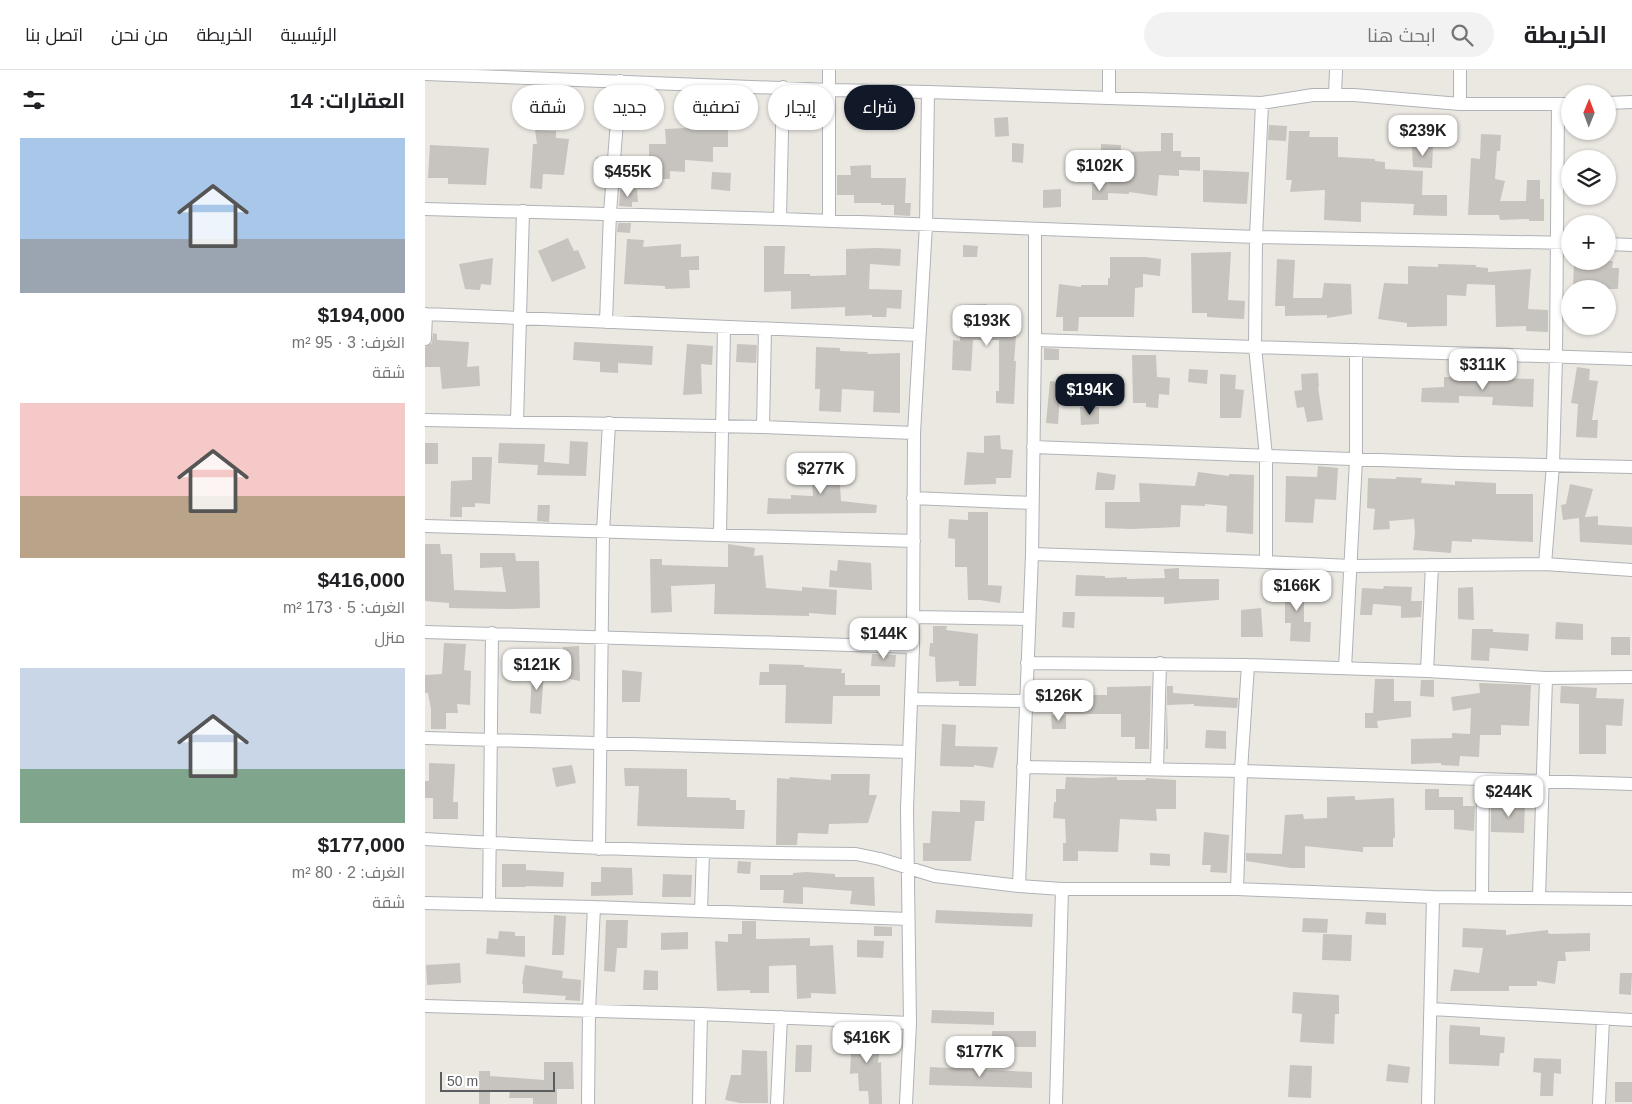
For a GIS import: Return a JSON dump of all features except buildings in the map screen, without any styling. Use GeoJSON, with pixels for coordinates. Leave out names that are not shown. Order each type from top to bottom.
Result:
{"type":"FeatureCollection","features":[{"type":"Feature","properties":{"kind":"street"},"geometry":{"type":"LineString","coordinates":[[829,70],[830,85]]}},
{"type":"Feature","properties":{"kind":"street"},"geometry":{"type":"LineString","coordinates":[[1109,70],[1109,98]]}},
{"type":"Feature","properties":{"kind":"street"},"geometry":{"type":"LineString","coordinates":[[1335,95],[1336,70]]}},
{"type":"Feature","properties":{"kind":"street"},"geometry":{"type":"LineString","coordinates":[[1459,104],[1460,70]]}},
{"type":"Feature","properties":{"kind":"street"},"geometry":{"type":"LineString","coordinates":[[425,74],[513,74],[620,81],[768,86]]}},
{"type":"Feature","properties":{"kind":"street"},"geometry":{"type":"LineString","coordinates":[[606,322],[620,81]]}},
{"type":"Feature","properties":{"kind":"street"},"geometry":{"type":"LineString","coordinates":[[834,90],[1262,103],[1313,94],[1459,104],[1561,104]]}},
{"type":"Feature","properties":{"kind":"street"},"geometry":{"type":"LineString","coordinates":[[906,1104],[910,1023],[907,808],[914,617],[914,433],[926,225],[928,92]]}},
{"type":"Feature","properties":{"kind":"street"},"geometry":{"type":"LineString","coordinates":[[1616,103],[1632,102]]}},
{"type":"Feature","properties":{"kind":"street"},"geometry":{"type":"LineString","coordinates":[[1262,103],[1256,237],[1255,347],[1266,456],[1266,562]]}},
{"type":"Feature","properties":{"kind":"street"},"geometry":{"type":"LineString","coordinates":[[780,219],[782,130]]}},
{"type":"Feature","properties":{"kind":"street"},"geometry":{"type":"LineString","coordinates":[[829,221],[830,130]]}},
{"type":"Feature","properties":{"kind":"street"},"geometry":{"type":"LineString","coordinates":[[1563,215],[1564,140]]}},
{"type":"Feature","properties":{"kind":"street"},"geometry":{"type":"LineString","coordinates":[[425,209],[780,219],[1256,237],[1561,243]]}},
{"type":"Feature","properties":{"kind":"street"},"geometry":{"type":"LineString","coordinates":[[517,422],[523,211]]}},
{"type":"Feature","properties":{"kind":"street"},"geometry":{"type":"LineString","coordinates":[[1019,886],[1032,554],[1035,229]]}},
{"type":"Feature","properties":{"kind":"street"},"geometry":{"type":"LineString","coordinates":[[1616,244],[1632,245]]}},
{"type":"Feature","properties":{"kind":"street"},"geometry":{"type":"LineString","coordinates":[[1545,564],[1553,465],[1562,270]]}},
{"type":"Feature","properties":{"kind":"street"},"geometry":{"type":"LineString","coordinates":[[425,339],[425,314],[919,335]]}},
{"type":"Feature","properties":{"kind":"street"},"geometry":{"type":"LineString","coordinates":[[720,534],[724,327]]}},
{"type":"Feature","properties":{"kind":"street"},"geometry":{"type":"LineString","coordinates":[[763,426],[765,329]]}},
{"type":"Feature","properties":{"kind":"street"},"geometry":{"type":"LineString","coordinates":[[1035,340],[1632,359]]}},
{"type":"Feature","properties":{"kind":"street"},"geometry":{"type":"LineString","coordinates":[[1345,668],[1356,460],[1356,350]]}},
{"type":"Feature","properties":{"kind":"street"},"geometry":{"type":"LineString","coordinates":[[425,420],[763,426],[914,433]]}},
{"type":"Feature","properties":{"kind":"street"},"geometry":{"type":"LineString","coordinates":[[599,849],[603,532],[609,423]]}},
{"type":"Feature","properties":{"kind":"street"},"geometry":{"type":"LineString","coordinates":[[1033,447],[1356,460],[1632,467]]}},
{"type":"Feature","properties":{"kind":"street"},"geometry":{"type":"LineString","coordinates":[[913,498],[1032,503]]}},
{"type":"Feature","properties":{"kind":"street"},"geometry":{"type":"LineString","coordinates":[[425,526],[914,541]]}},
{"type":"Feature","properties":{"kind":"street"},"geometry":{"type":"LineString","coordinates":[[1032,554],[1351,566],[1545,564],[1632,570]]}},
{"type":"Feature","properties":{"kind":"street"},"geometry":{"type":"LineString","coordinates":[[1427,671],[1432,565]]}},
{"type":"Feature","properties":{"kind":"street"},"geometry":{"type":"LineString","coordinates":[[914,617],[1029,619]]}},
{"type":"Feature","properties":{"kind":"street"},"geometry":{"type":"LineString","coordinates":[[425,632],[913,647]]}},
{"type":"Feature","properties":{"kind":"street"},"geometry":{"type":"LineString","coordinates":[[489,904],[492,633]]}},
{"type":"Feature","properties":{"kind":"street"},"geometry":{"type":"LineString","coordinates":[[1027,663],[1345,668],[1546,678],[1632,677]]}},
{"type":"Feature","properties":{"kind":"street"},"geometry":{"type":"LineString","coordinates":[[1157,769],[1160,664]]}},
{"type":"Feature","properties":{"kind":"street"},"geometry":{"type":"LineString","coordinates":[[1237,889],[1247,666]]}},
{"type":"Feature","properties":{"kind":"street"},"geometry":{"type":"LineString","coordinates":[[1539,898],[1546,678]]}},
{"type":"Feature","properties":{"kind":"street"},"geometry":{"type":"LineString","coordinates":[[911,699],[1025,701]]}},
{"type":"Feature","properties":{"kind":"street"},"geometry":{"type":"LineString","coordinates":[[425,738],[909,752]]}},
{"type":"Feature","properties":{"kind":"street"},"geometry":{"type":"LineString","coordinates":[[1023,767],[1241,771],[1632,784]]}},
{"type":"Feature","properties":{"kind":"street"},"geometry":{"type":"LineString","coordinates":[[1482,897],[1483,779]]}},
{"type":"Feature","properties":{"kind":"street"},"geometry":{"type":"LineString","coordinates":[[425,839],[599,849],[856,854],[880,859],[935,876],[1062,889],[1237,889],[1433,897],[1632,899]]}},
{"type":"Feature","properties":{"kind":"street"},"geometry":{"type":"LineString","coordinates":[[701,911],[703,852]]}},
{"type":"Feature","properties":{"kind":"street"},"geometry":{"type":"LineString","coordinates":[[1056,1104],[1062,889]]}},
{"type":"Feature","properties":{"kind":"street"},"geometry":{"type":"LineString","coordinates":[[1428,1104],[1433,897]]}},
{"type":"Feature","properties":{"kind":"street"},"geometry":{"type":"LineString","coordinates":[[425,903],[594,907],[908,920]]}},
{"type":"Feature","properties":{"kind":"street"},"geometry":{"type":"LineString","coordinates":[[587,1104],[594,907]]}},
{"type":"Feature","properties":{"kind":"street"},"geometry":{"type":"LineString","coordinates":[[425,1006],[701,1014],[910,1023]]}},
{"type":"Feature","properties":{"kind":"street"},"geometry":{"type":"LineString","coordinates":[[1431,1009],[1632,1020]]}},
{"type":"Feature","properties":{"kind":"street"},"geometry":{"type":"LineString","coordinates":[[699,1104],[701,1014]]}},
{"type":"Feature","properties":{"kind":"street"},"geometry":{"type":"LineString","coordinates":[[777,1104],[781,1017]]}},
{"type":"Feature","properties":{"kind":"street"},"geometry":{"type":"LineString","coordinates":[[1599,1104],[1603,1019]]}}]}
